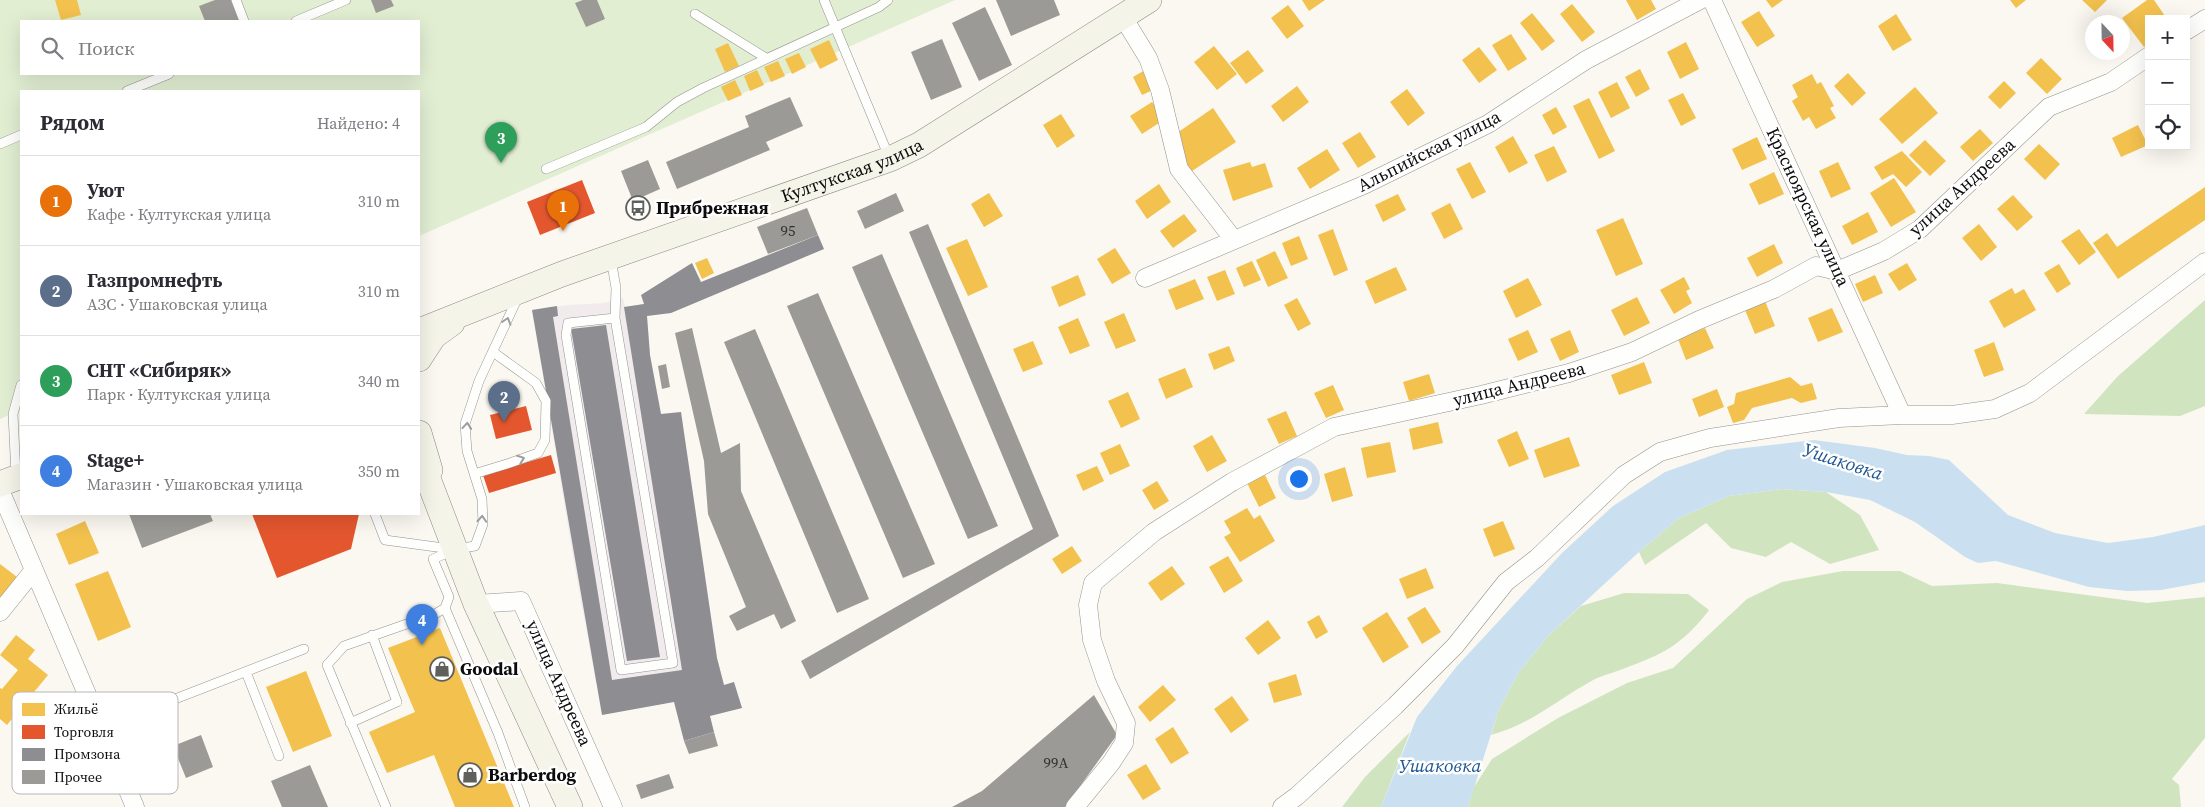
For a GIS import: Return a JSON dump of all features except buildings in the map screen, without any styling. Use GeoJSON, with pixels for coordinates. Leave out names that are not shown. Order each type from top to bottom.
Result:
{"type":"FeatureCollection","features":[{"type":"Feature","properties":{"kind":"main road","name":"Култукская улица"},"geometry":{"type":"LineString","coordinates":[[420,330],[610,257],[890,159],[919,145],[1149,0]]}},
{"type":"Feature","properties":{"kind":"main road"},"geometry":{"type":"LineString","coordinates":[[420,357],[434,336],[472,310]]}},
{"type":"Feature","properties":{"kind":"main road"},"geometry":{"type":"LineString","coordinates":[[420,436],[429,462],[435,495]]}},
{"type":"Feature","properties":{"kind":"main road"},"geometry":{"type":"LineString","coordinates":[[420,458],[476,604],[570,807]]}},
{"type":"Feature","properties":{"kind":"street","name":"Альпийская улица"},"geometry":{"type":"LineString","coordinates":[[1145,278],[1366,184],[1488,124],[1586,60],[1700,0]]}},
{"type":"Feature","properties":{"kind":"street","name":"Красноярская улица"},"geometry":{"type":"LineString","coordinates":[[1712,0],[1902,415]]}},
{"type":"Feature","properties":{"kind":"street"},"geometry":{"type":"LineString","coordinates":[[1123,17],[1148,58],[1160,90],[1179,169],[1234,240]]}},
{"type":"Feature","properties":{"kind":"street"},"geometry":{"type":"LineString","coordinates":[[2190,29],[2205,20]]}},
{"type":"Feature","properties":{"kind":"street","name":"улица Андреева"},"geometry":{"type":"LineString","coordinates":[[1075,807],[1111,763],[1124,742],[1126,723],[1106,681],[1092,640],[1088,605],[1093,583],[1154,532],[1232,482],[1334,427],[1472,397],[1569,373],[1632,352],[1699,320],[1774,289],[1816,266],[1837,271],[1884,251],[1920,229],[2049,107],[2112,82],[2145,59]]}},
{"type":"Feature","properties":{"kind":"street"},"geometry":{"type":"LineString","coordinates":[[1282,807],[1297,796],[1395,706],[1455,646],[1506,582],[1537,558],[1624,475],[1660,452],[1710,438],[1839,418],[1952,415],[1995,409],[2030,393],[2205,262]]}},
{"type":"Feature","properties":{"kind":"street"},"geometry":{"type":"LineString","coordinates":[[9,482],[34,570],[85,692]]}},
{"type":"Feature","properties":{"kind":"street"},"geometry":{"type":"LineString","coordinates":[[0,612],[34,570]]}},
{"type":"Feature","properties":{"kind":"street","name":"улица Андреева"},"geometry":{"type":"LineString","coordinates":[[476,604],[521,601],[613,807]]}},
{"type":"Feature","properties":{"kind":"street"},"geometry":{"type":"LineString","coordinates":[[128,794],[134,807]]}},
{"type":"Feature","properties":{"kind":"lane"},"geometry":{"type":"LineString","coordinates":[[236,0],[244,20]]}},
{"type":"Feature","properties":{"kind":"lane"},"geometry":{"type":"LineString","coordinates":[[298,20],[346,0]]}},
{"type":"Feature","properties":{"kind":"lane"},"geometry":{"type":"LineString","coordinates":[[824,0],[890,159]]}},
{"type":"Feature","properties":{"kind":"lane"},"geometry":{"type":"LineString","coordinates":[[546,169],[646,126],[676,102],[766,58],[879,7],[888,0]]}},
{"type":"Feature","properties":{"kind":"lane"},"geometry":{"type":"LineString","coordinates":[[694,14],[766,58]]}},
{"type":"Feature","properties":{"kind":"lane"},"geometry":{"type":"LineString","coordinates":[[129,90],[167,75]]}},
{"type":"Feature","properties":{"kind":"lane"},"geometry":{"type":"LineString","coordinates":[[0,144],[20,135]]}},
{"type":"Feature","properties":{"kind":"lane"},"geometry":{"type":"LineString","coordinates":[[610,257],[616,288],[615,318],[673,663],[621,670],[566,335],[568,323],[615,318]]}},
{"type":"Feature","properties":{"kind":"lane"},"geometry":{"type":"LineString","coordinates":[[386,807],[327,665],[344,646],[435,614],[445,608],[449,597],[433,559],[456,550],[475,546],[483,524],[482,499],[467,452],[465,424],[479,382],[521,290]]}},
{"type":"Feature","properties":{"kind":"lane"},"geometry":{"type":"LineString","coordinates":[[474,474],[510,464],[538,453],[545,440],[546,401],[536,383],[493,352]]}},
{"type":"Feature","properties":{"kind":"lane"},"geometry":{"type":"LineString","coordinates":[[9,482],[13,414],[20,389]]}},
{"type":"Feature","properties":{"kind":"lane"},"geometry":{"type":"LineString","coordinates":[[375,515],[385,540],[456,550]]}},
{"type":"Feature","properties":{"kind":"lane"},"geometry":{"type":"LineString","coordinates":[[445,608],[498,732],[525,807]]}},
{"type":"Feature","properties":{"kind":"lane"},"geometry":{"type":"LineString","coordinates":[[350,723],[397,702],[372,635]]}},
{"type":"Feature","properties":{"kind":"lane"},"geometry":{"type":"LineString","coordinates":[[178,698],[304,649]]}},
{"type":"Feature","properties":{"kind":"lane"},"geometry":{"type":"LineString","coordinates":[[246,672],[279,756]]}},
{"type":"Feature","properties":{"kind":"shaded area"},"geometry":{"type":"Polygon","coordinates":[[[623,298],[625,307],[644,304],[647,316],[650,355],[661,414],[681,412],[717,658],[724,685],[734,682],[742,708],[710,716],[697,668],[596,683],[532,310],[604,303],[623,298]]]}},
{"type":"Feature","properties":{"kind":"green space"},"geometry":{"type":"Polygon","coordinates":[[[0,0],[955,0],[420,236],[420,90],[20,90],[20,410],[0,419],[0,0]]]}},
{"type":"Feature","properties":{"kind":"green space"},"geometry":{"type":"Polygon","coordinates":[[[2205,300],[2205,406],[2180,416],[2084,414],[2118,376],[2205,300]]]}},
{"type":"Feature","properties":{"kind":"green space"},"geometry":{"type":"Polygon","coordinates":[[[1781,489],[1826,492],[1860,515],[1879,550],[1830,564],[1791,542],[1766,557],[1731,548],[1706,523],[1645,565],[1639,552],[1679,518],[1729,496],[1781,489]]]}},
{"type":"Feature","properties":{"kind":"green space"},"geometry":{"type":"Polygon","coordinates":[[[1843,571],[1900,571],[1932,586],[1997,583],[2147,603],[2205,597],[2205,738],[2172,779],[2179,785],[2181,807],[1468,807],[1474,787],[1492,759],[1558,718],[1627,683],[1673,668],[1747,599],[1782,582],[1843,571]]]}},
{"type":"Feature","properties":{"kind":"green space"},"geometry":{"type":"Polygon","coordinates":[[[1624,593],[1688,594],[1709,610],[1680,641],[1670,648],[1595,679],[1530,719],[1491,735],[1499,709],[1519,672],[1549,635],[1581,606],[1624,593]]]}},
{"type":"Feature","properties":{"kind":"green space"},"geometry":{"type":"Polygon","coordinates":[[[1410,732],[1381,807],[1342,807],[1365,777],[1410,732]]]}},
{"type":"Feature","properties":{"kind":"water","name":"Ушаковка"},"geometry":{"type":"Polygon","coordinates":[[[1814,440],[1949,460],[2008,515],[2055,533],[2108,543],[2153,537],[2205,525],[2205,582],[2161,590],[2127,591],[2089,587],[1996,561],[1978,563],[1965,557],[1915,522],[1870,500],[1826,492],[1781,489],[1729,496],[1679,518],[1549,635],[1519,672],[1499,709],[1468,807],[1381,807],[1417,717],[1457,666],[1562,553],[1613,506],[1665,472],[1727,450],[1814,440]]]}},
{"type":"Feature","properties":{"kind":"place","name":"СНТ «Сибиряк»"},"geometry":{"type":"Point","coordinates":[501,163]}},
{"type":"Feature","properties":{"kind":"place","name":"Прибрежная"},"geometry":{"type":"Point","coordinates":[638,208]}},
{"type":"Feature","properties":{"kind":"place","name":"Уют"},"geometry":{"type":"Point","coordinates":[563,231]}},
{"type":"Feature","properties":{"kind":"place","name":"Газпромнефть"},"geometry":{"type":"Point","coordinates":[504,422]}},
{"type":"Feature","properties":{"kind":"place","name":"Stage+"},"geometry":{"type":"Point","coordinates":[422,645]}},
{"type":"Feature","properties":{"kind":"place","name":"Goodal"},"geometry":{"type":"Point","coordinates":[442,669]}},
{"type":"Feature","properties":{"kind":"place","name":"Barberdog"},"geometry":{"type":"Point","coordinates":[470,775]}}]}
